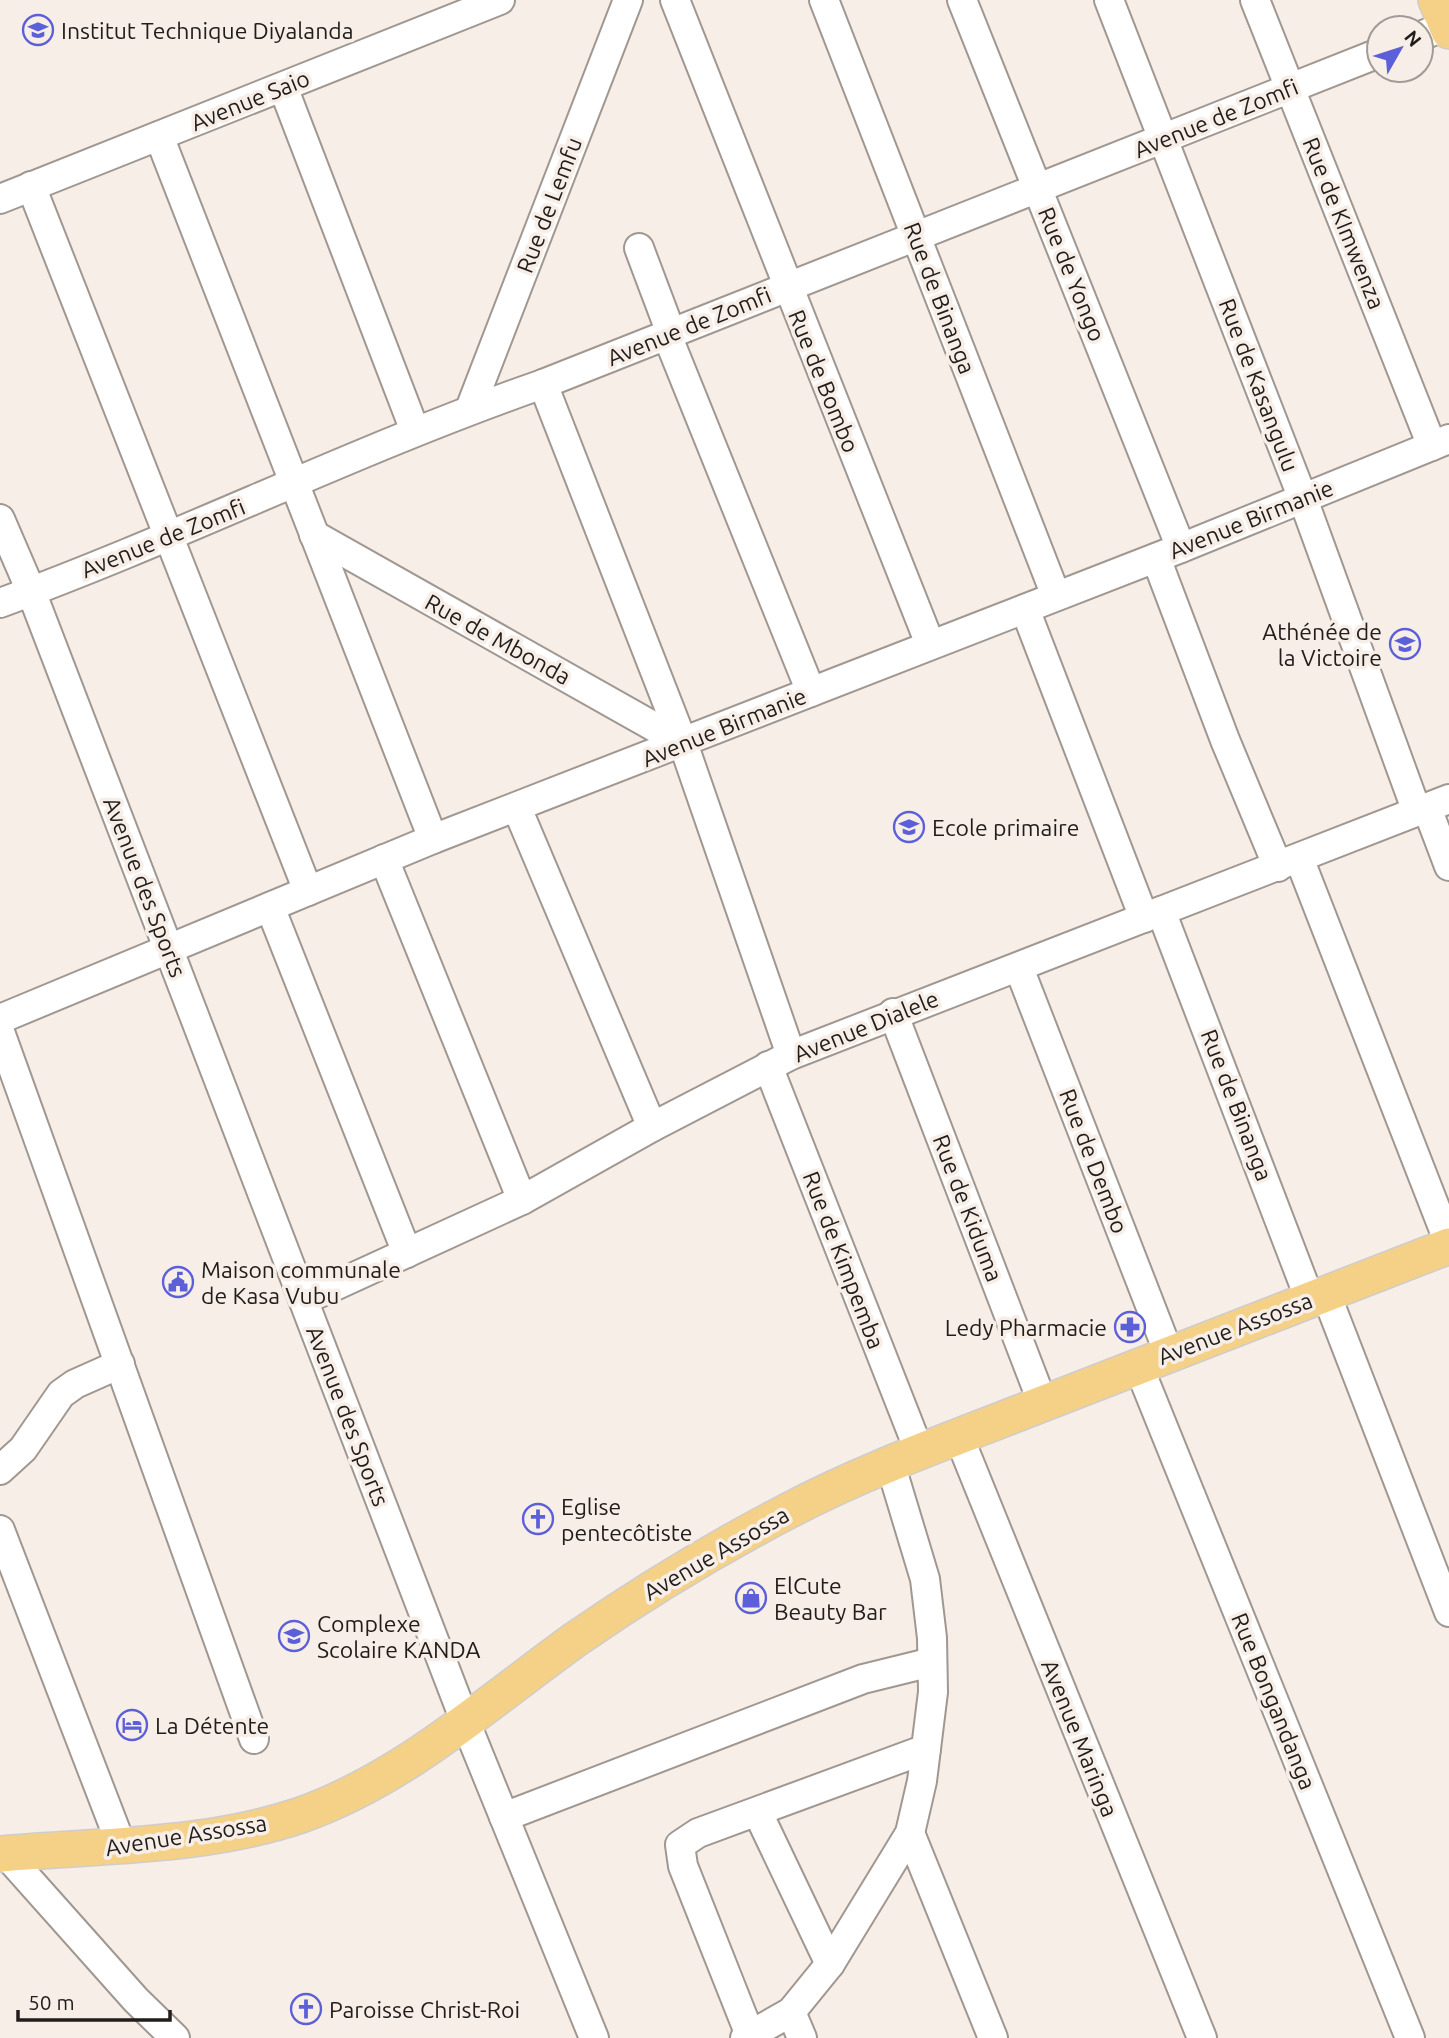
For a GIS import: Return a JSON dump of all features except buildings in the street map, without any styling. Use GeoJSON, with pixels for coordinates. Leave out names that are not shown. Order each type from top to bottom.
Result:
{"type":"FeatureCollection","features":[{"type":"Feature","properties":{"kind":"main road","name":"Avenue Assossa"},"geometry":{"type":"LineString","coordinates":[[2,1854],[122,1847],[215,1835],[300,1815],[370,1783],[431,1747],[655,1586],[790,1510],[905,1458],[1449,1244]]}},
{"type":"Feature","properties":{"kind":"street","name":"Avenue Saio"},"geometry":{"type":"LineString","coordinates":[[0,198],[500,0]]}},
{"type":"Feature","properties":{"kind":"street","name":"Rue de Lemfu"},"geometry":{"type":"LineString","coordinates":[[470,409],[628,0]]}},
{"type":"Feature","properties":{"kind":"street","name":"Rue de Bombo"},"geometry":{"type":"LineString","coordinates":[[675,0],[786,287],[930,644]]}},
{"type":"Feature","properties":{"kind":"street","name":"Rue de Binanga"},"geometry":{"type":"LineString","coordinates":[[824,0],[1056,596]]}},
{"type":"Feature","properties":{"kind":"street","name":"Rue de Yongo"},"geometry":{"type":"LineString","coordinates":[[962,0],[1038,190],[1168,553],[1225,740],[1289,862],[1449,1244]]}},
{"type":"Feature","properties":{"kind":"street","name":"Rue de Kasangulu"},"geometry":{"type":"LineString","coordinates":[[1109,0],[1303,499],[1431,806],[1449,866]]}},
{"type":"Feature","properties":{"kind":"street","name":"Rue de KImwenza"},"geometry":{"type":"LineString","coordinates":[[1255,0],[1441,442]]}},
{"type":"Feature","properties":{"kind":"street","name":"Avenue de Zomfi"},"geometry":{"type":"LineString","coordinates":[[0,603],[294,485],[470,409],[543,384],[1365,59]]}},
{"type":"Feature","properties":{"kind":"street"},"geometry":{"type":"LineString","coordinates":[[283,87],[415,431]]}},
{"type":"Feature","properties":{"kind":"street"},"geometry":{"type":"LineString","coordinates":[[159,136],[433,839]]}},
{"type":"Feature","properties":{"kind":"street"},"geometry":{"type":"LineString","coordinates":[[31,186],[308,891]]}},
{"type":"Feature","properties":{"kind":"street"},"geometry":{"type":"LineString","coordinates":[[639,248],[669,334],[811,692]]}},
{"type":"Feature","properties":{"kind":"street","name":"Rue de Kimpemba"},"geometry":{"type":"LineString","coordinates":[[543,384],[683,743],[905,1458],[925,1579],[933,1692],[926,1749],[910,1833]]}},
{"type":"Feature","properties":{"kind":"street","name":"Avenue Birmanie"},"geometry":{"type":"LineString","coordinates":[[0,1019],[433,839],[1168,553],[1441,442]]}},
{"type":"Feature","properties":{"kind":"street","name":"Avenue des Sports"},"geometry":{"type":"LineString","coordinates":[[0,519],[31,591],[466,1721],[594,2038]]}},
{"type":"Feature","properties":{"kind":"street","name":"Rue de Mbonda"},"geometry":{"type":"LineString","coordinates":[[314,535],[683,743]]}},
{"type":"Feature","properties":{"kind":"street","name":"Rue de Binanga"},"geometry":{"type":"LineString","coordinates":[[1025,609],[1449,1612]]}},
{"type":"Feature","properties":{"kind":"street","name":"Avenue Dialele"},"geometry":{"type":"LineString","coordinates":[[304,1300],[522,1200],[652,1127],[780,1061],[893,1013],[1019,968],[1431,806]]}},
{"type":"Feature","properties":{"kind":"street"},"geometry":{"type":"LineString","coordinates":[[517,808],[652,1127]]}},
{"type":"Feature","properties":{"kind":"street"},"geometry":{"type":"LineString","coordinates":[[384,859],[522,1200]]}},
{"type":"Feature","properties":{"kind":"street"},"geometry":{"type":"LineString","coordinates":[[270,907],[407,1253]]}},
{"type":"Feature","properties":{"kind":"street","name":"Rue de Dembo"},"geometry":{"type":"LineString","coordinates":[[1019,968],[1154,1359]]}},
{"type":"Feature","properties":{"kind":"street","name":"Rue de Kiduma"},"geometry":{"type":"LineString","coordinates":[[893,1013],[1043,1404]]}},
{"type":"Feature","properties":{"kind":"street"},"geometry":{"type":"LineString","coordinates":[[0,1032],[254,1740]]}},
{"type":"Feature","properties":{"kind":"street","name":"Rue Bongandanga"},"geometry":{"type":"LineString","coordinates":[[1154,1359],[1410,2038]]}},
{"type":"Feature","properties":{"kind":"street"},"geometry":{"type":"LineString","coordinates":[[0,1470],[23,1449],[61,1394],[75,1384],[120,1364]]}},
{"type":"Feature","properties":{"kind":"street","name":"Avenue Maringa"},"geometry":{"type":"LineString","coordinates":[[959,1437],[1202,2038]]}},
{"type":"Feature","properties":{"kind":"street"},"geometry":{"type":"LineString","coordinates":[[0,1530],[122,1847]]}},
{"type":"Feature","properties":{"kind":"street"},"geometry":{"type":"LineString","coordinates":[[505,1817],[863,1679],[932,1662]]}},
{"type":"Feature","properties":{"kind":"street"},"geometry":{"type":"LineString","coordinates":[[910,1833],[830,1964],[791,2012],[748,2036],[683,1866],[680,1845],[698,1833],[926,1749]]}},
{"type":"Feature","properties":{"kind":"street"},"geometry":{"type":"LineString","coordinates":[[758,1813],[830,1964]]}},
{"type":"Feature","properties":{"kind":"street"},"geometry":{"type":"LineString","coordinates":[[910,1833],[993,2038]]}},
{"type":"Feature","properties":{"kind":"street"},"geometry":{"type":"LineString","coordinates":[[2,1854],[136,2000],[176,2038]]}},
{"type":"Feature","properties":{"kind":"street"},"geometry":{"type":"LineString","coordinates":[[791,2012],[802,2038]]}},
{"type":"Feature","properties":{"kind":"place","name":"Institut Technique Diyalanda"},"geometry":{"type":"Point","coordinates":[38,30]}},
{"type":"Feature","properties":{"kind":"place","name":"Athénée de la Victoire"},"geometry":{"type":"Point","coordinates":[1405,644]}},
{"type":"Feature","properties":{"kind":"place","name":"Ecole primaire"},"geometry":{"type":"Point","coordinates":[909,827]}},
{"type":"Feature","properties":{"kind":"place","name":"Maison communale de Kasa Vubu"},"geometry":{"type":"Point","coordinates":[178,1282]}},
{"type":"Feature","properties":{"kind":"place","name":"Ledy Pharmacie"},"geometry":{"type":"Point","coordinates":[1130,1327]}},
{"type":"Feature","properties":{"kind":"place","name":"Eglise pentecôtiste"},"geometry":{"type":"Point","coordinates":[538,1519]}},
{"type":"Feature","properties":{"kind":"place","name":"ElCute Beauty Bar"},"geometry":{"type":"Point","coordinates":[751,1598]}},
{"type":"Feature","properties":{"kind":"place","name":"Complexe Scolaire KANDA"},"geometry":{"type":"Point","coordinates":[294,1636]}},
{"type":"Feature","properties":{"kind":"place","name":"La Détente"},"geometry":{"type":"Point","coordinates":[132,1725]}},
{"type":"Feature","properties":{"kind":"place","name":"Paroisse Christ-Roi"},"geometry":{"type":"Point","coordinates":[306,2009]}}]}
